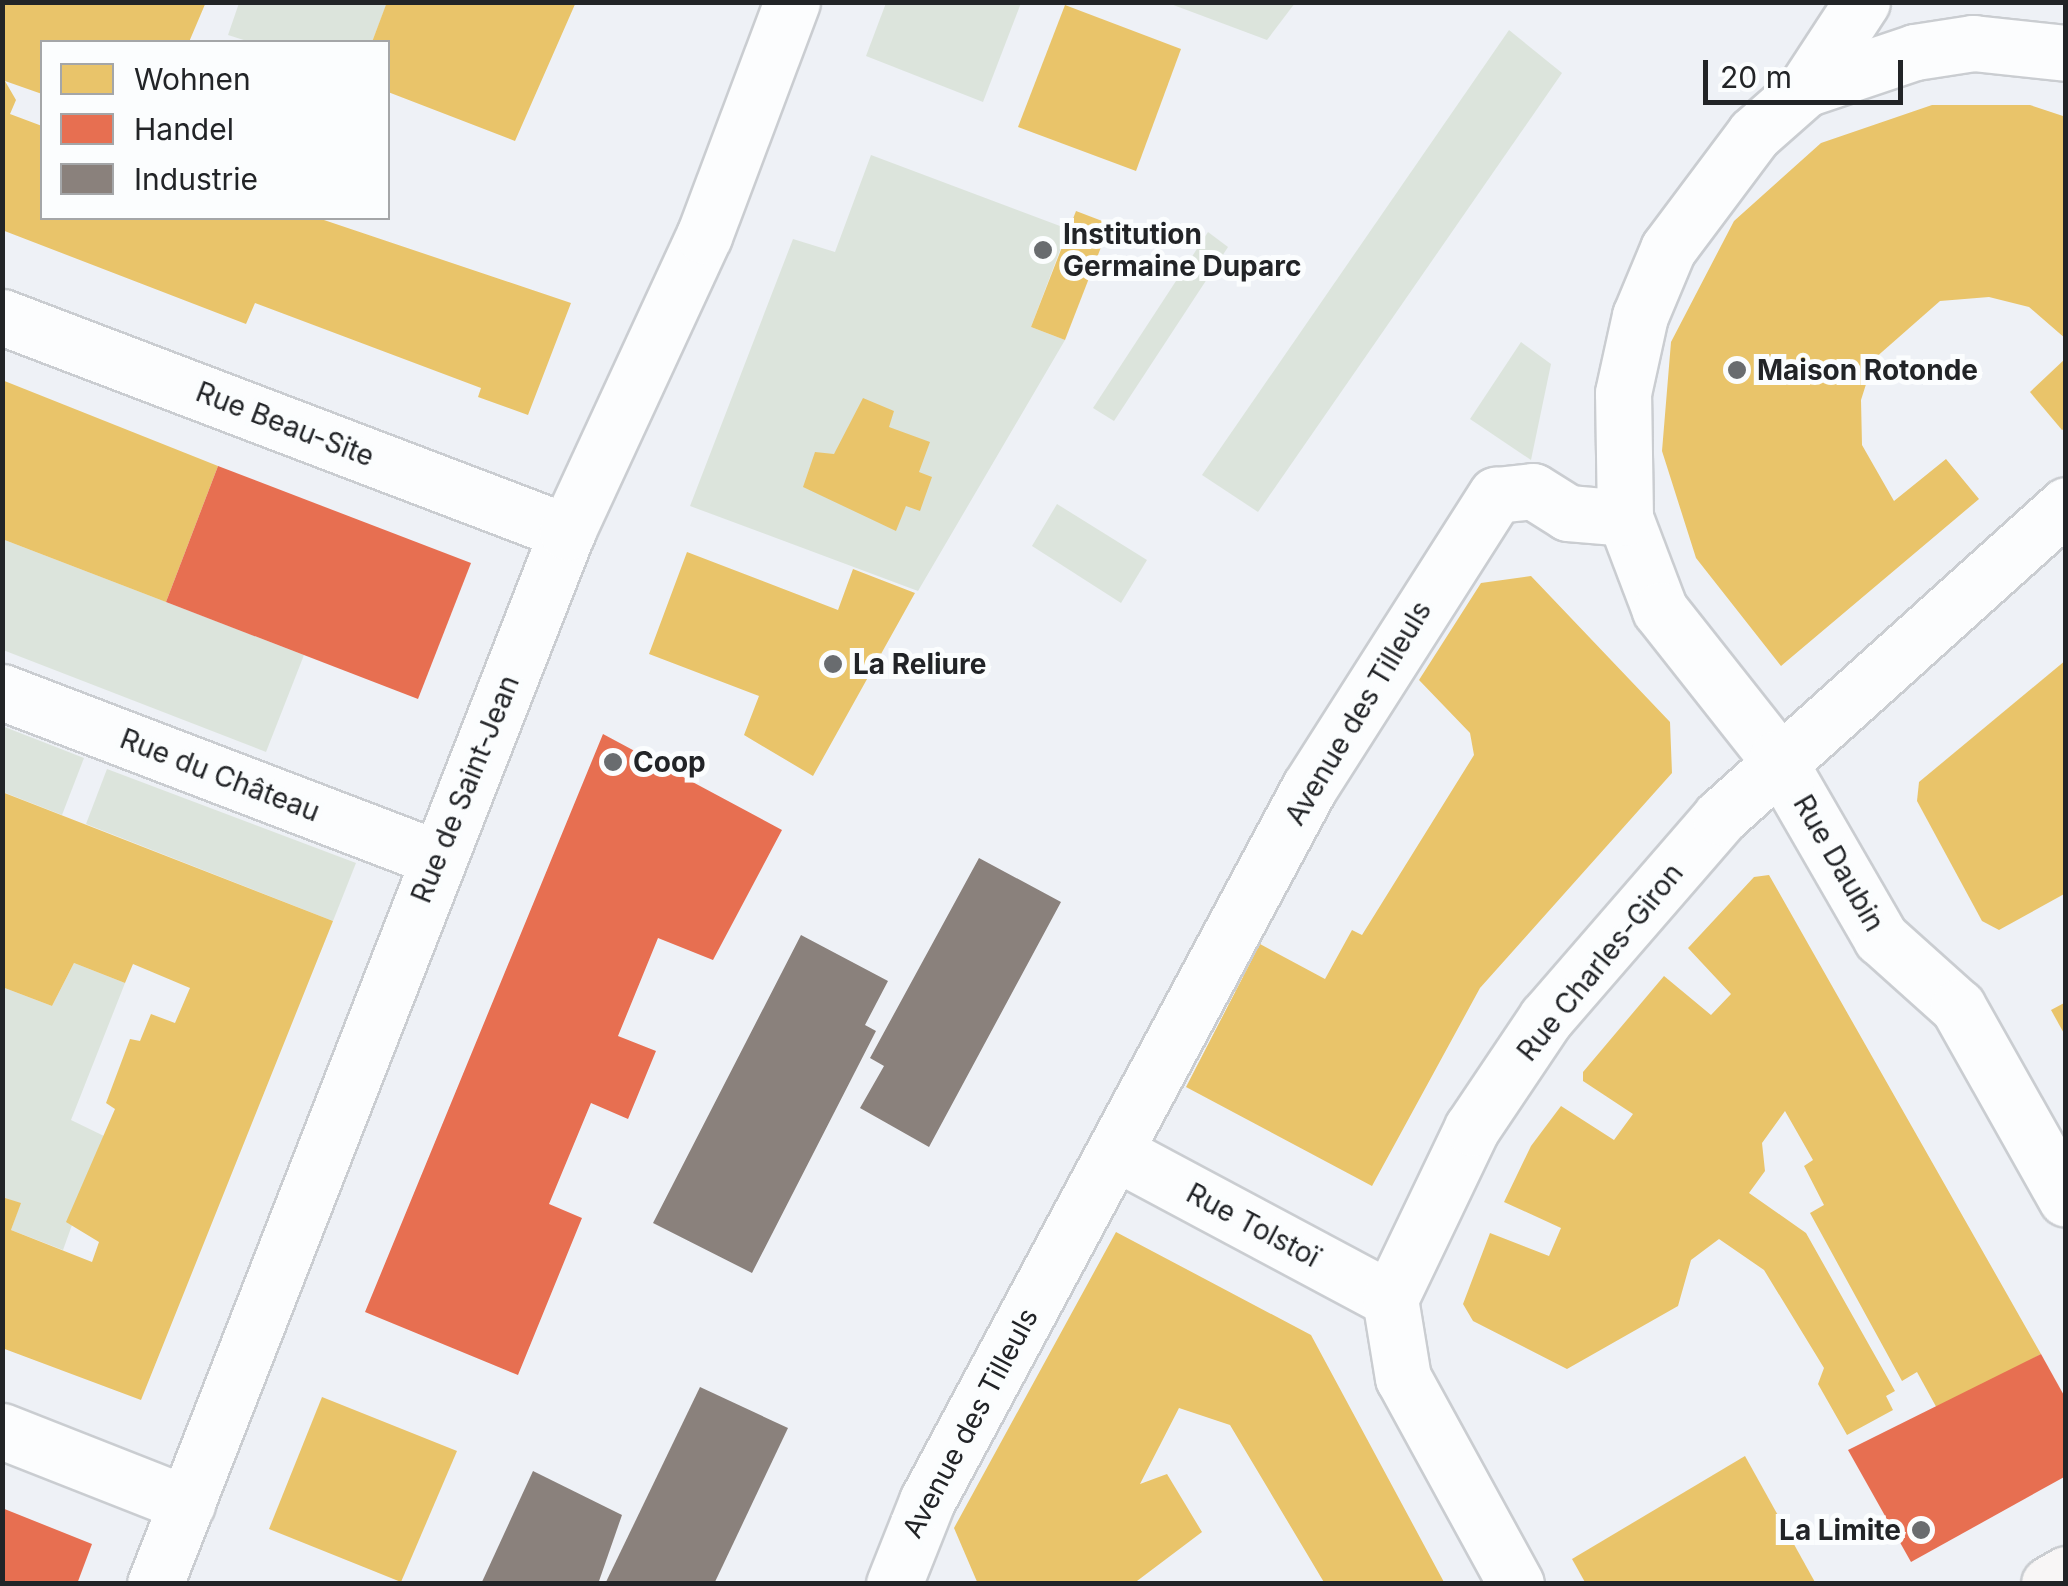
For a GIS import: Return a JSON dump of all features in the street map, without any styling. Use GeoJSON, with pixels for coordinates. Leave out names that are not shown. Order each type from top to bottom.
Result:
{"type":"FeatureCollection","features":[{"type":"Feature","properties":{"kind":"main road"},"geometry":{"type":"LineString","coordinates":[[2049,1584],[2066,1574]]}},
{"type":"Feature","properties":{"kind":"street","name":"Rue de Saint-Jean"},"geometry":{"type":"LineString","coordinates":[[155,1584],[567,532],[704,236],[792,2]]}},
{"type":"Feature","properties":{"kind":"street"},"geometry":{"type":"LineString","coordinates":[[1625,518],[1623,393],[1647,299],[1668,249],[1754,134],[1805,89],[1862,2]]}},
{"type":"Feature","properties":{"kind":"street"},"geometry":{"type":"LineString","coordinates":[[1805,89],[1862,66],[1974,43],[2066,53]]}},
{"type":"Feature","properties":{"kind":"street","name":"Rue Beau-Site"},"geometry":{"type":"LineString","coordinates":[[2,317],[567,532]]}},
{"type":"Feature","properties":{"kind":"street","name":"Avenue des Tilleuls"},"geometry":{"type":"LineString","coordinates":[[894,1584],[927,1501],[1309,788],[1496,495],[1533,491],[1582,517],[1625,518]]}},
{"type":"Feature","properties":{"kind":"street","name":"Rue Charles-Giron"},"geometry":{"type":"LineString","coordinates":[[1390,1299],[1472,1128],[1546,1018],[1777,758],[2066,505]]}},
{"type":"Feature","properties":{"kind":"street","name":"Rue Daubin"},"geometry":{"type":"LineString","coordinates":[[1625,518],[1660,610],[1777,758],[1881,938],[1958,1007],[2066,1199]]}},
{"type":"Feature","properties":{"kind":"street","name":"Rue du Château"},"geometry":{"type":"LineString","coordinates":[[2,692],[437,858]]}},
{"type":"Feature","properties":{"kind":"street","name":"Rue Tolstoï"},"geometry":{"type":"LineString","coordinates":[[1115,1152],[1390,1299]]}},
{"type":"Feature","properties":{"kind":"street"},"geometry":{"type":"LineString","coordinates":[[1390,1299],[1403,1378],[1516,1584]]}},
{"type":"Feature","properties":{"kind":"street"},"geometry":{"type":"LineString","coordinates":[[2,1431],[187,1504]]}},
{"type":"Feature","properties":{"kind":"shaded area"},"geometry":{"type":"Polygon","coordinates":[[[239,3],[387,3],[373,40],[244,40],[228,35],[239,3]]]}},
{"type":"Feature","properties":{"kind":"shaded area"},"geometry":{"type":"Polygon","coordinates":[[[886,3],[1021,3],[983,102],[866,56],[886,3]]]}},
{"type":"Feature","properties":{"kind":"shaded area"},"geometry":{"type":"Polygon","coordinates":[[[1168,3],[1295,3],[1267,40],[1168,3]]]}},
{"type":"Feature","properties":{"kind":"shaded area"},"geometry":{"type":"Polygon","coordinates":[[[1509,30],[1562,73],[1258,512],[1202,475],[1509,30]]]}},
{"type":"Feature","properties":{"kind":"shaded area"},"geometry":{"type":"Polygon","coordinates":[[[871,155],[1068,229],[1031,327],[1065,340],[918,591],[690,506],[793,239],[835,252],[871,155]]]}},
{"type":"Feature","properties":{"kind":"shaded area"},"geometry":{"type":"Polygon","coordinates":[[[1208,232],[1228,247],[1114,421],[1093,408],[1208,232]]]}},
{"type":"Feature","properties":{"kind":"shaded area"},"geometry":{"type":"Polygon","coordinates":[[[1521,342],[1551,364],[1531,460],[1470,419],[1521,342]]]}},
{"type":"Feature","properties":{"kind":"shaded area"},"geometry":{"type":"Polygon","coordinates":[[[1057,504],[1147,560],[1121,603],[1032,546],[1057,504]]]}},
{"type":"Feature","properties":{"kind":"shaded area"},"geometry":{"type":"Polygon","coordinates":[[[2,539],[304,655],[266,752],[3,650],[2,539]]]}},
{"type":"Feature","properties":{"kind":"shaded area"},"geometry":{"type":"Polygon","coordinates":[[[2,726],[84,758],[62,815],[3,792],[2,726]]]}},
{"type":"Feature","properties":{"kind":"shaded area"},"geometry":{"type":"Polygon","coordinates":[[[107,769],[356,863],[333,921],[86,824],[107,769]]]}},
{"type":"Feature","properties":{"kind":"shaded area"},"geometry":{"type":"Polygon","coordinates":[[[74,963],[125,983],[71,1120],[104,1136],[63,1250],[11,1230],[20,1204],[3,1197],[2,987],[52,1006],[74,963]]]}},
{"type":"Feature","properties":{"kind":"building: Wohnen"},"geometry":{"type":"Polygon","coordinates":[[[2,2],[206,2],[190,40],[40,40],[40,93],[5,81],[16,100],[10,114],[40,125],[40,220],[324,220],[571,303],[528,415],[478,397],[481,388],[255,303],[246,324],[2,230],[2,2]]]}},
{"type":"Feature","properties":{"kind":"building: Wohnen"},"geometry":{"type":"Polygon","coordinates":[[[387,2],[576,2],[515,141],[390,93],[390,40],[373,40],[387,2]]]}},
{"type":"Feature","properties":{"kind":"building: Wohnen"},"geometry":{"type":"Polygon","coordinates":[[[1065,5],[1181,49],[1136,171],[1018,127],[1065,5]]]}},
{"type":"Feature","properties":{"kind":"building: Wohnen","name":"Maison Rotonde"},"geometry":{"type":"Polygon","coordinates":[[[1932,105],[2030,105],[2066,117],[2066,339],[2029,307],[1989,297],[1940,301],[1874,359],[1861,400],[1862,445],[1894,501],[1946,459],[1979,499],[1781,666],[1696,558],[1662,451],[1671,342],[1734,221],[1821,143],[1932,105]]]}},
{"type":"Feature","properties":{"kind":"building: Wohnen"},"geometry":{"type":"Polygon","coordinates":[[[1076,211],[1110,224],[1065,340],[1031,327],[1076,211]]]}},
{"type":"Feature","properties":{"kind":"building: Wohnen"},"geometry":{"type":"Polygon","coordinates":[[[2066,358],[2066,428],[2062,430],[2030,392],[2066,358]]]}},
{"type":"Feature","properties":{"kind":"building: Wohnen"},"geometry":{"type":"Polygon","coordinates":[[[2,380],[218,466],[166,602],[2,539],[2,380]]]}},
{"type":"Feature","properties":{"kind":"building: Wohnen"},"geometry":{"type":"Polygon","coordinates":[[[863,398],[894,411],[889,427],[930,442],[919,472],[932,477],[920,511],[906,506],[896,531],[803,487],[815,452],[834,454],[863,398]]]}},
{"type":"Feature","properties":{"kind":"building: Wohnen"},"geometry":{"type":"Polygon","coordinates":[[[687,552],[838,610],[853,569],[915,593],[813,776],[744,735],[759,696],[649,654],[687,552]]]}},
{"type":"Feature","properties":{"kind":"building: Wohnen"},"geometry":{"type":"Polygon","coordinates":[[[1531,576],[1670,722],[1672,773],[1480,988],[1372,1186],[1186,1087],[1260,944],[1325,979],[1352,930],[1362,935],[1474,755],[1470,733],[1419,680],[1481,583],[1531,576]]]}},
{"type":"Feature","properties":{"kind":"building: Wohnen"},"geometry":{"type":"Polygon","coordinates":[[[2066,660],[2066,893],[1999,930],[1982,921],[1917,801],[1919,782],[2066,660]]]}},
{"type":"Feature","properties":{"kind":"building: Wohnen"},"geometry":{"type":"Polygon","coordinates":[[[2,792],[333,921],[141,1400],[2,1348],[2,1197],[21,1203],[11,1230],[92,1262],[99,1242],[66,1222],[115,1109],[106,1103],[130,1039],[140,1041],[151,1014],[175,1023],[190,988],[133,964],[125,983],[74,963],[52,1006],[2,987],[2,792]]]}},
{"type":"Feature","properties":{"kind":"building: Wohnen"},"geometry":{"type":"Polygon","coordinates":[[[1769,875],[2041,1354],[1939,1412],[1917,1372],[1902,1381],[1810,1213],[1824,1205],[1804,1166],[1813,1160],[1785,1111],[1762,1143],[1765,1171],[1749,1193],[1806,1233],[1895,1391],[1886,1396],[1893,1410],[1847,1435],[1818,1384],[1824,1368],[1764,1270],[1719,1239],[1691,1260],[1678,1306],[1567,1369],[1473,1321],[1463,1304],[1490,1233],[1549,1256],[1561,1228],[1504,1202],[1531,1146],[1561,1106],[1614,1140],[1633,1114],[1583,1081],[1583,1072],[1664,976],[1711,1015],[1731,994],[1688,948],[1754,877],[1769,875]]]}},
{"type":"Feature","properties":{"kind":"building: Wohnen"},"geometry":{"type":"Polygon","coordinates":[[[2066,1002],[2066,1037],[2051,1010],[2066,1002]]]}},
{"type":"Feature","properties":{"kind":"building: Wohnen"},"geometry":{"type":"Polygon","coordinates":[[[1116,1232],[1311,1335],[1445,1584],[1325,1584],[1230,1425],[1179,1408],[1140,1484],[1167,1474],[1202,1532],[1133,1584],[978,1584],[954,1528],[1116,1232]]]}},
{"type":"Feature","properties":{"kind":"building: Wohnen"},"geometry":{"type":"Polygon","coordinates":[[[322,1397],[457,1451],[401,1582],[269,1529],[322,1397]]]}},
{"type":"Feature","properties":{"kind":"building: Wohnen"},"geometry":{"type":"Polygon","coordinates":[[[1745,1456],[1816,1584],[1586,1584],[1572,1559],[1745,1456]]]}},
{"type":"Feature","properties":{"kind":"building: Handel"},"geometry":{"type":"Polygon","coordinates":[[[218,466],[471,563],[418,699],[166,602],[218,466]]]}},
{"type":"Feature","properties":{"kind":"building: Handel"},"geometry":{"type":"Polygon","coordinates":[[[603,734],[782,830],[713,960],[658,938],[618,1036],[656,1051],[628,1119],[591,1103],[549,1204],[582,1218],[518,1375],[365,1312],[603,734]]]}},
{"type":"Feature","properties":{"kind":"building: Handel"},"geometry":{"type":"Polygon","coordinates":[[[2041,1354],[2066,1399],[2066,1476],[1911,1562],[1848,1450],[2041,1354]]]}},
{"type":"Feature","properties":{"kind":"building: Handel"},"geometry":{"type":"Polygon","coordinates":[[[2,1508],[92,1544],[77,1584],[2,1584],[2,1508]]]}},
{"type":"Feature","properties":{"kind":"building: Industrie"},"geometry":{"type":"Polygon","coordinates":[[[979,858],[1061,902],[929,1147],[860,1108],[884,1066],[870,1058],[979,858]]]}},
{"type":"Feature","properties":{"kind":"building: Industrie"},"geometry":{"type":"Polygon","coordinates":[[[801,935],[888,981],[865,1025],[876,1031],[752,1273],[653,1223],[801,935]]]}},
{"type":"Feature","properties":{"kind":"building: Industrie"},"geometry":{"type":"Polygon","coordinates":[[[700,1387],[788,1428],[714,1584],[605,1584],[700,1387]]]}},
{"type":"Feature","properties":{"kind":"building: Industrie"},"geometry":{"type":"Polygon","coordinates":[[[533,1471],[622,1515],[598,1584],[481,1584],[533,1471]]]}},
{"type":"Feature","properties":{"kind":"place","name":"Institution Germaine Duparc"},"geometry":{"type":"Point","coordinates":[1043,250]}},
{"type":"Feature","properties":{"kind":"place","name":"Maison Rotonde"},"geometry":{"type":"Point","coordinates":[1737,370]}},
{"type":"Feature","properties":{"kind":"place","name":"La Reliure"},"geometry":{"type":"Point","coordinates":[833,664]}},
{"type":"Feature","properties":{"kind":"place","name":"Coop"},"geometry":{"type":"Point","coordinates":[613,762]}},
{"type":"Feature","properties":{"kind":"place","name":"La Limite"},"geometry":{"type":"Point","coordinates":[1921,1530]}}]}
